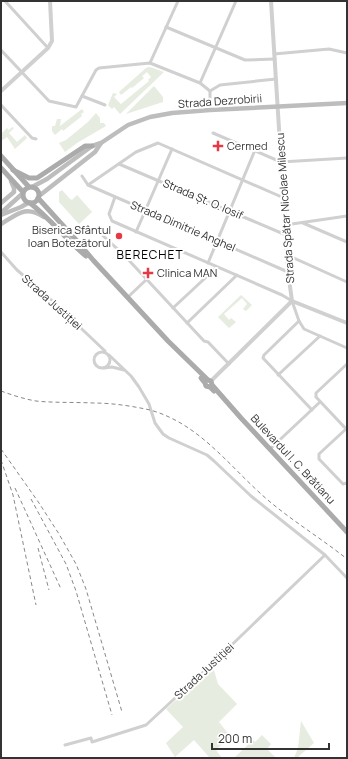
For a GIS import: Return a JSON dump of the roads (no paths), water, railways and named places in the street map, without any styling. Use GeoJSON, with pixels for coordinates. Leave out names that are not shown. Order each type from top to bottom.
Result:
{"type":"FeatureCollection","features":[{"type":"Feature","properties":{"kind":"main road","name":"Strada Dezrobirii"},"geometry":{"type":"LineString","coordinates":[[31,187],[47,179],[92,146],[101,143],[128,125],[150,117],[172,113],[210,110],[347,103]]}},
{"type":"Feature","properties":{"kind":"main road","name":"Strada Dezrobirii"},"geometry":{"type":"LineString","coordinates":[[39,197],[95,152],[101,143]]}},
{"type":"Feature","properties":{"kind":"main road"},"geometry":{"type":"LineString","coordinates":[[13,170],[29,178],[37,178],[84,146],[92,146]]}},
{"type":"Feature","properties":{"kind":"main road"},"geometry":{"type":"LineString","coordinates":[[1,156],[13,170],[31,187],[37,190],[39,197],[35,202],[1,214]]}},
{"type":"Feature","properties":{"kind":"main road"},"geometry":{"type":"LineString","coordinates":[[1,168],[22,193],[24,200],[29,203]]}},
{"type":"Feature","properties":{"kind":"main road"},"geometry":{"type":"LineString","coordinates":[[1,203],[14,192],[14,186],[8,176]]}},
{"type":"Feature","properties":{"kind":"main road"},"geometry":{"type":"LineString","coordinates":[[1,214],[25,189],[31,187]]}},
{"type":"Feature","properties":{"kind":"main road","name":"Bulevardul I. C. Brătianu"},"geometry":{"type":"LineString","coordinates":[[39,197],[93,260],[194,370],[209,383],[221,398],[241,418]]}},
{"type":"Feature","properties":{"kind":"main road"},"geometry":{"type":"LineString","coordinates":[[1,203],[15,200]]}},
{"type":"Feature","properties":{"kind":"main road","name":"Bulevardul I. C. Brătianu"},"geometry":{"type":"LineString","coordinates":[[29,203],[53,222],[74,246],[93,260]]}},
{"type":"Feature","properties":{"kind":"main road"},"geometry":{"type":"LineString","coordinates":[[1,224],[14,210]]}},
{"type":"Feature","properties":{"kind":"main road"},"geometry":{"type":"LineString","coordinates":[[1,224],[19,214],[28,211],[37,213],[53,222]]}},
{"type":"Feature","properties":{"kind":"main road","name":"Bulevardul I. C. Brătianu"},"geometry":{"type":"LineString","coordinates":[[173,346],[347,532]]}},
{"type":"Feature","properties":{"kind":"main road"},"geometry":{"type":"LineString","coordinates":[[194,370],[205,387],[221,398]]}},
{"type":"Feature","properties":{"kind":"street"},"geometry":{"type":"LineString","coordinates":[[5,1],[48,48]]}},
{"type":"Feature","properties":{"kind":"street"},"geometry":{"type":"LineString","coordinates":[[1,91],[48,48],[52,40],[50,1]]}},
{"type":"Feature","properties":{"kind":"street"},"geometry":{"type":"LineString","coordinates":[[150,63],[178,1]]}},
{"type":"Feature","properties":{"kind":"street"},"geometry":{"type":"LineString","coordinates":[[200,84],[236,1]]}},
{"type":"Feature","properties":{"kind":"street","name":"Strada Spătar Nicolae Milescu"},"geometry":{"type":"LineString","coordinates":[[271,1],[288,272],[292,301]]}},
{"type":"Feature","properties":{"kind":"street"},"geometry":{"type":"LineString","coordinates":[[166,27],[215,49],[245,60],[275,59]]}},
{"type":"Feature","properties":{"kind":"street"},"geometry":{"type":"LineString","coordinates":[[274,54],[329,49],[347,52]]}},
{"type":"Feature","properties":{"kind":"street"},"geometry":{"type":"LineString","coordinates":[[1,50],[49,101],[76,107],[96,70],[99,68],[150,63],[200,84],[210,91]]}},
{"type":"Feature","properties":{"kind":"street"},"geometry":{"type":"LineString","coordinates":[[210,91],[220,85],[276,79]]}},
{"type":"Feature","properties":{"kind":"street"},"geometry":{"type":"LineString","coordinates":[[210,91],[210,110]]}},
{"type":"Feature","properties":{"kind":"street"},"geometry":{"type":"LineString","coordinates":[[82,96],[105,105]]}},
{"type":"Feature","properties":{"kind":"street"},"geometry":{"type":"LineString","coordinates":[[1,105],[32,138],[36,139]]}},
{"type":"Feature","properties":{"kind":"street"},"geometry":{"type":"LineString","coordinates":[[213,133],[281,162],[347,158]]}},
{"type":"Feature","properties":{"kind":"street"},"geometry":{"type":"LineString","coordinates":[[82,176],[88,185],[136,152],[158,143],[284,198]]}},
{"type":"Feature","properties":{"kind":"street"},"geometry":{"type":"LineString","coordinates":[[136,232],[172,149]]}},
{"type":"Feature","properties":{"kind":"street"},"geometry":{"type":"LineString","coordinates":[[208,263],[255,150]]}},
{"type":"Feature","properties":{"kind":"street","name":"Strada Șt. O. Iosif"},"geometry":{"type":"LineString","coordinates":[[119,164],[286,235]]}},
{"type":"Feature","properties":{"kind":"street","name":"Strada Dimitrie Anghel"},"geometry":{"type":"LineString","coordinates":[[88,185],[288,272]]}},
{"type":"Feature","properties":{"kind":"street"},"geometry":{"type":"LineString","coordinates":[[116,197],[109,214],[112,221],[237,275],[292,301],[347,323]]}},
{"type":"Feature","properties":{"kind":"street"},"geometry":{"type":"LineString","coordinates":[[286,225],[347,216]]}},
{"type":"Feature","properties":{"kind":"street"},"geometry":{"type":"LineString","coordinates":[[302,223],[347,242]]}},
{"type":"Feature","properties":{"kind":"street"},"geometry":{"type":"LineString","coordinates":[[100,233],[124,255],[204,341],[208,342],[229,364]]}},
{"type":"Feature","properties":{"kind":"street","name":"Strada Justiției"},"geometry":{"type":"LineString","coordinates":[[1,252],[16,270],[46,295],[105,351]]}},
{"type":"Feature","properties":{"kind":"street"},"geometry":{"type":"LineString","coordinates":[[287,256],[347,282]]}},
{"type":"Feature","properties":{"kind":"street"},"geometry":{"type":"LineString","coordinates":[[173,308],[217,267]]}},
{"type":"Feature","properties":{"kind":"street"},"geometry":{"type":"LineString","coordinates":[[187,323],[237,275]]}},
{"type":"Feature","properties":{"kind":"street"},"geometry":{"type":"LineString","coordinates":[[128,297],[147,279]]}},
{"type":"Feature","properties":{"kind":"street"},"geometry":{"type":"LineString","coordinates":[[292,301],[299,321],[304,329],[347,348]]}},
{"type":"Feature","properties":{"kind":"street"},"geometry":{"type":"LineString","coordinates":[[209,383],[292,301]]}},
{"type":"Feature","properties":{"kind":"street"},"geometry":{"type":"LineString","coordinates":[[299,321],[264,355],[263,358],[312,410]]}},
{"type":"Feature","properties":{"kind":"street"},"geometry":{"type":"LineString","coordinates":[[278,374],[320,336]]}},
{"type":"Feature","properties":{"kind":"street"},"geometry":{"type":"LineString","coordinates":[[125,370],[96,366],[94,360],[99,352],[105,351],[125,370],[139,387],[149,404],[155,423],[163,434],[207,455],[251,496],[324,555],[347,578]]}},
{"type":"Feature","properties":{"kind":"street"},"geometry":{"type":"LineString","coordinates":[[103,368],[109,362],[109,355]]}},
{"type":"Feature","properties":{"kind":"street"},"geometry":{"type":"LineString","coordinates":[[347,364],[316,394],[316,397],[320,402],[347,429],[319,454],[319,459],[343,484],[347,483]]}},
{"type":"Feature","properties":{"kind":"street"},"geometry":{"type":"LineString","coordinates":[[270,449],[320,402]]}},
{"type":"Feature","properties":{"kind":"street"},"geometry":{"type":"LineString","coordinates":[[343,425],[347,422]]}},
{"type":"Feature","properties":{"kind":"street","name":"Strada Justiției"},"geometry":{"type":"LineString","coordinates":[[65,745],[91,738],[92,742],[146,725],[214,662],[324,555]]}},
{"type":"Feature","properties":{"kind":"railway"},"geometry":{"type":"LineString","coordinates":[[1,391],[36,401],[100,403],[136,407],[150,410],[168,417],[185,426],[200,437],[269,501],[347,559]]}},
{"type":"Feature","properties":{"kind":"railway"},"geometry":{"type":"LineString","coordinates":[[1,449],[39,503],[76,564],[86,589],[122,712]]}},
{"type":"Feature","properties":{"kind":"railway"},"geometry":{"type":"LineString","coordinates":[[1,460],[13,495],[36,605]]}},
{"type":"Feature","properties":{"kind":"railway"},"geometry":{"type":"LineString","coordinates":[[15,488],[61,589]]}},
{"type":"Feature","properties":{"kind":"railway"},"geometry":{"type":"LineString","coordinates":[[31,499],[66,564],[76,591],[112,715]]}},
{"type":"Feature","properties":{"kind":"railway"},"geometry":{"type":"LineString","coordinates":[[38,548],[49,590]]}},
{"type":"Feature","properties":{"kind":"place","name":"Cermed"},"geometry":{"type":"Point","coordinates":[218,146]}},
{"type":"Feature","properties":{"kind":"place","name":"Biserica Sfântul Ioan Botezătorul"},"geometry":{"type":"Point","coordinates":[119,236]}},
{"type":"Feature","properties":{"kind":"place","name":"Clinica MAN"},"geometry":{"type":"Point","coordinates":[148,273]}},
{"type":"Feature","properties":{"kind":"district","name":"BERECHET"},"geometry":{"type":"Point","coordinates":[150,255]}}]}
